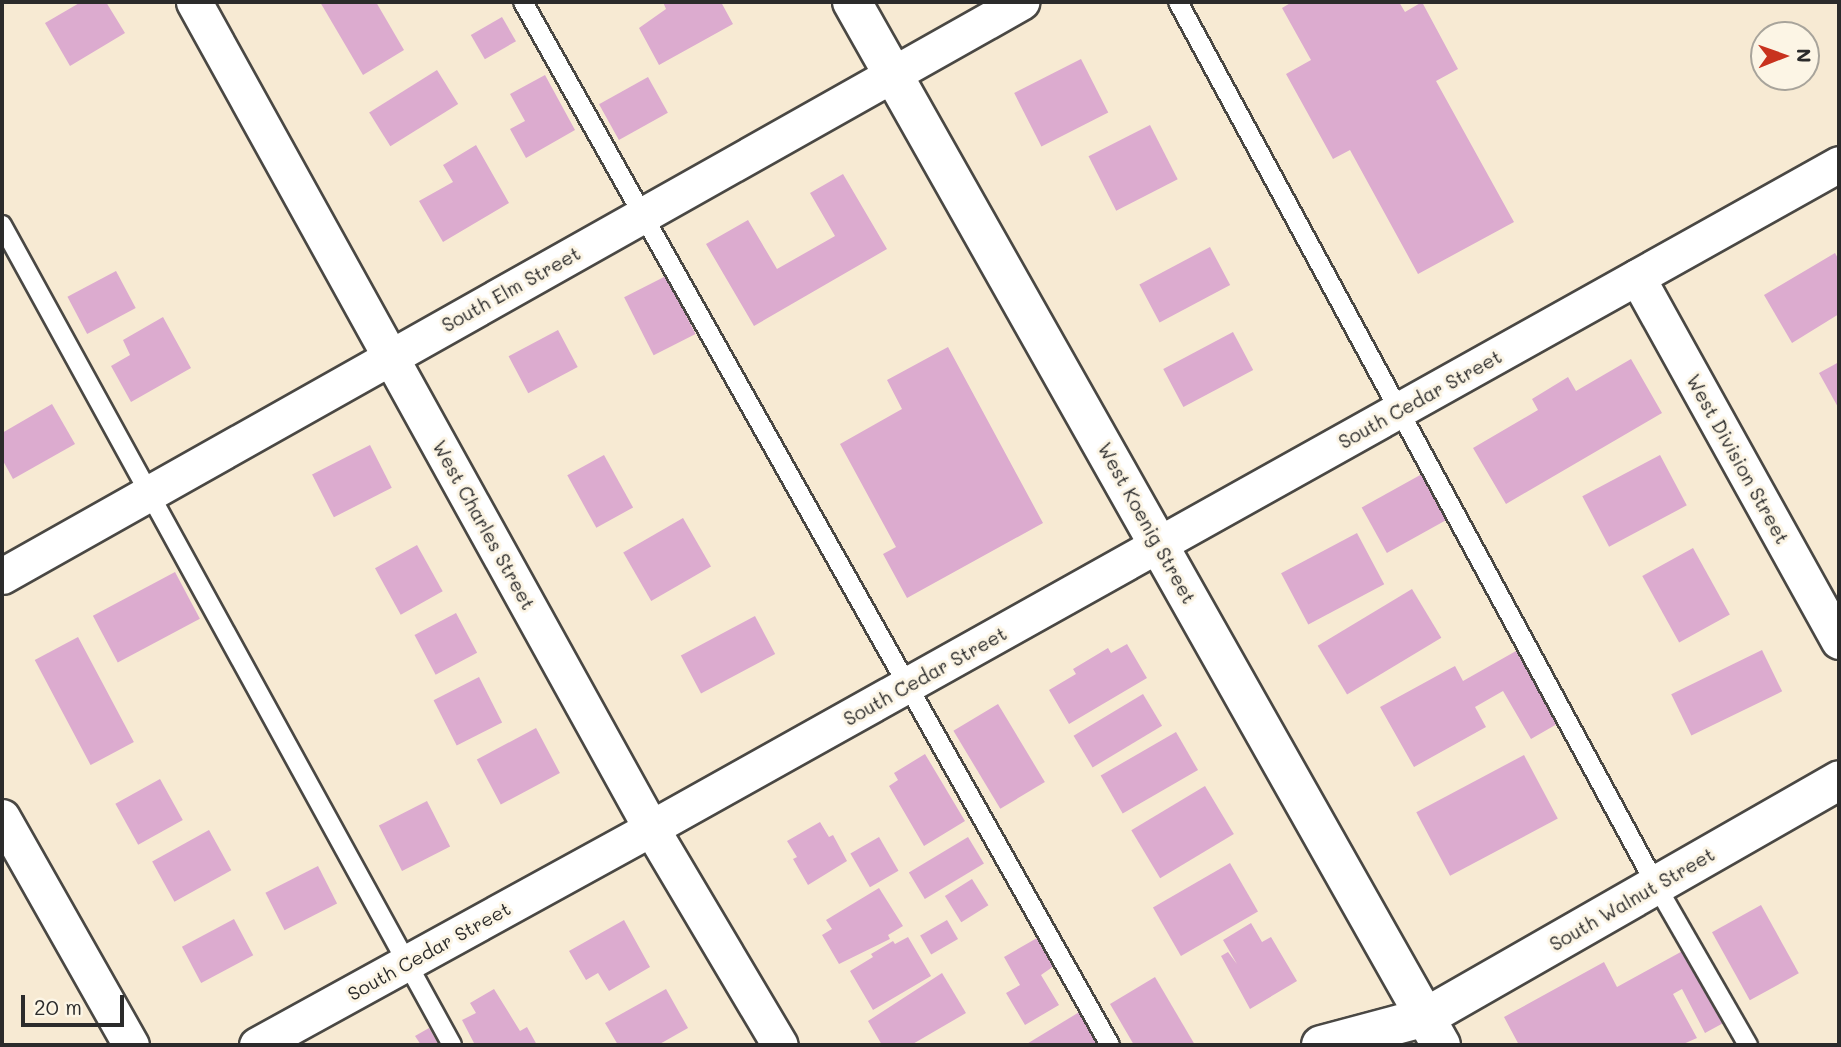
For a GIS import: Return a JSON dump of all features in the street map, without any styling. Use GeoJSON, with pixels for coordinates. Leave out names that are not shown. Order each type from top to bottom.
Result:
{"type":"FeatureCollection","features":[{"type":"Feature","properties":{"kind":"street","name":"West Charles Street"},"geometry":{"type":"LineString","coordinates":[[194,2],[651,828],[780,1045]]}},
{"type":"Feature","properties":{"kind":"street","name":"West Koenig Street"},"geometry":{"type":"LineString","coordinates":[[852,2],[1434,1031]]}},
{"type":"Feature","properties":{"kind":"street","name":"South Elm Street"},"geometry":{"type":"LineString","coordinates":[[2,576],[1021,2]]}},
{"type":"Feature","properties":{"kind":"street"},"geometry":{"type":"LineString","coordinates":[[1637,276],[1839,164]]}},
{"type":"Feature","properties":{"kind":"street","name":"South Cedar Street"},"geometry":{"type":"LineString","coordinates":[[257,1045],[908,685],[1637,276]]}},
{"type":"Feature","properties":{"kind":"street","name":"West Division Street"},"geometry":{"type":"LineString","coordinates":[[1637,276],[1839,641]]}},
{"type":"Feature","properties":{"kind":"street","name":"South Walnut Street"},"geometry":{"type":"LineString","coordinates":[[1398,1045],[1434,1031],[1656,885],[1839,780]]}},
{"type":"Feature","properties":{"kind":"street"},"geometry":{"type":"LineString","coordinates":[[2,817],[131,1045]]}},
{"type":"Feature","properties":{"kind":"street","name":"South Walnut Street"},"geometry":{"type":"LineString","coordinates":[[1321,1045],[1434,1031]]}},
{"type":"Feature","properties":{"kind":"lane"},"geometry":{"type":"LineString","coordinates":[[523,2],[1110,1045]]}},
{"type":"Feature","properties":{"kind":"lane"},"geometry":{"type":"LineString","coordinates":[[1178,2],[1656,885],[1748,1045]]}},
{"type":"Feature","properties":{"kind":"lane"},"geometry":{"type":"LineString","coordinates":[[2,225],[452,1045]]}},
{"type":"Feature","properties":{"kind":"building"},"geometry":{"type":"Polygon","coordinates":[[[81,2],[106,2],[125,33],[70,66],[45,23],[81,2]]]}},
{"type":"Feature","properties":{"kind":"building"},"geometry":{"type":"Polygon","coordinates":[[[320,2],[376,2],[404,50],[363,75],[320,2]]]}},
{"type":"Feature","properties":{"kind":"building"},"geometry":{"type":"Polygon","coordinates":[[[663,2],[721,2],[733,24],[659,65],[639,28],[666,9],[663,2]]]}},
{"type":"Feature","properties":{"kind":"building"},"geometry":{"type":"Polygon","coordinates":[[[1292,2],[1399,2],[1405,12],[1422,2],[1458,69],[1436,81],[1514,222],[1418,274],[1350,150],[1333,159],[1286,74],[1311,60],[1282,8],[1292,2]]]}},
{"type":"Feature","properties":{"kind":"building"},"geometry":{"type":"Polygon","coordinates":[[[502,17],[516,41],[485,59],[471,35],[502,17]]]}},
{"type":"Feature","properties":{"kind":"building"},"geometry":{"type":"Polygon","coordinates":[[[1081,59],[1108,112],[1041,147],[1014,93],[1081,59]]]}},
{"type":"Feature","properties":{"kind":"building"},"geometry":{"type":"Polygon","coordinates":[[[437,70],[458,104],[390,146],[369,112],[437,70]]]}},
{"type":"Feature","properties":{"kind":"building"},"geometry":{"type":"Polygon","coordinates":[[[545,75],[575,130],[526,158],[510,129],[525,121],[510,94],[545,75]]]}},
{"type":"Feature","properties":{"kind":"building"},"geometry":{"type":"Polygon","coordinates":[[[648,77],[668,113],[619,140],[599,104],[648,77]]]}},
{"type":"Feature","properties":{"kind":"building"},"geometry":{"type":"Polygon","coordinates":[[[1150,125],[1178,179],[1116,211],[1089,156],[1150,125]]]}},
{"type":"Feature","properties":{"kind":"building"},"geometry":{"type":"Polygon","coordinates":[[[476,145],[509,203],[443,242],[419,201],[453,182],[443,165],[476,145]]]}},
{"type":"Feature","properties":{"kind":"building"},"geometry":{"type":"Polygon","coordinates":[[[843,174],[887,249],[754,326],[706,244],[748,220],[777,269],[835,236],[810,193],[843,174]]]}},
{"type":"Feature","properties":{"kind":"building"},"geometry":{"type":"Polygon","coordinates":[[[1210,247],[1230,285],[1160,323],[1139,285],[1210,247]]]}},
{"type":"Feature","properties":{"kind":"building"},"geometry":{"type":"Polygon","coordinates":[[[1835,253],[1839,260],[1839,314],[1792,343],[1764,295],[1835,253]]]}},
{"type":"Feature","properties":{"kind":"building"},"geometry":{"type":"Polygon","coordinates":[[[116,271],[136,308],[87,334],[67,297],[116,271]]]}},
{"type":"Feature","properties":{"kind":"building"},"geometry":{"type":"Polygon","coordinates":[[[666,276],[696,334],[654,355],[624,297],[666,276]]]}},
{"type":"Feature","properties":{"kind":"building"},"geometry":{"type":"Polygon","coordinates":[[[163,317],[191,368],[131,402],[111,366],[130,355],[123,340],[163,317]]]}},
{"type":"Feature","properties":{"kind":"building"},"geometry":{"type":"Polygon","coordinates":[[[558,330],[578,367],[528,393],[509,356],[558,330]]]}},
{"type":"Feature","properties":{"kind":"building"},"geometry":{"type":"Polygon","coordinates":[[[1233,332],[1253,370],[1183,407],[1163,369],[1233,332]]]}},
{"type":"Feature","properties":{"kind":"building"},"geometry":{"type":"Polygon","coordinates":[[[948,347],[1043,523],[907,598],[883,554],[896,547],[840,444],[902,409],[887,380],[948,347]]]}},
{"type":"Feature","properties":{"kind":"building"},"geometry":{"type":"Polygon","coordinates":[[[1631,359],[1662,413],[1506,504],[1473,448],[1538,410],[1532,399],[1568,377],[1576,391],[1631,359]]]}},
{"type":"Feature","properties":{"kind":"building"},"geometry":{"type":"Polygon","coordinates":[[[1839,362],[1839,409],[1819,373],[1839,362]]]}},
{"type":"Feature","properties":{"kind":"building"},"geometry":{"type":"Polygon","coordinates":[[[52,404],[75,444],[13,479],[2,459],[2,433],[52,404]]]}},
{"type":"Feature","properties":{"kind":"building"},"geometry":{"type":"Polygon","coordinates":[[[370,445],[392,488],[334,517],[312,475],[370,445]]]}},
{"type":"Feature","properties":{"kind":"building"},"geometry":{"type":"Polygon","coordinates":[[[604,455],[633,507],[596,528],[567,475],[604,455]]]}},
{"type":"Feature","properties":{"kind":"building"},"geometry":{"type":"Polygon","coordinates":[[[1660,455],[1687,505],[1609,547],[1582,496],[1660,455]]]}},
{"type":"Feature","properties":{"kind":"building"},"geometry":{"type":"Polygon","coordinates":[[[1422,474],[1447,519],[1387,553],[1362,507],[1422,474]]]}},
{"type":"Feature","properties":{"kind":"building"},"geometry":{"type":"Polygon","coordinates":[[[683,518],[711,566],[651,601],[623,552],[683,518]]]}},
{"type":"Feature","properties":{"kind":"building"},"geometry":{"type":"Polygon","coordinates":[[[1357,533],[1384,584],[1308,625],[1281,573],[1357,533]]]}},
{"type":"Feature","properties":{"kind":"building"},"geometry":{"type":"Polygon","coordinates":[[[417,545],[443,591],[401,615],[375,568],[417,545]]]}},
{"type":"Feature","properties":{"kind":"building"},"geometry":{"type":"Polygon","coordinates":[[[1693,548],[1730,614],[1679,643],[1642,576],[1693,548]]]}},
{"type":"Feature","properties":{"kind":"building"},"geometry":{"type":"Polygon","coordinates":[[[175,572],[200,619],[118,662],[93,616],[175,572]]]}},
{"type":"Feature","properties":{"kind":"building"},"geometry":{"type":"Polygon","coordinates":[[[1412,589],[1441,638],[1347,695],[1318,646],[1412,589]]]}},
{"type":"Feature","properties":{"kind":"building"},"geometry":{"type":"Polygon","coordinates":[[[456,613],[477,653],[436,675],[415,635],[456,613]]]}},
{"type":"Feature","properties":{"kind":"building"},"geometry":{"type":"Polygon","coordinates":[[[755,616],[775,654],[701,693],[681,655],[755,616]]]}},
{"type":"Feature","properties":{"kind":"building"},"geometry":{"type":"Polygon","coordinates":[[[78,637],[134,742],[91,765],[35,660],[78,637]]]}},
{"type":"Feature","properties":{"kind":"building"},"geometry":{"type":"Polygon","coordinates":[[[1127,644],[1147,678],[1069,724],[1049,690],[1076,674],[1073,669],[1108,648],[1111,653],[1127,644]]]}},
{"type":"Feature","properties":{"kind":"building"},"geometry":{"type":"Polygon","coordinates":[[[1762,650],[1782,691],[1691,736],[1671,694],[1762,650]]]}},
{"type":"Feature","properties":{"kind":"building"},"geometry":{"type":"Polygon","coordinates":[[[1516,651],[1557,724],[1531,739],[1503,691],[1475,707],[1486,727],[1414,767],[1380,707],[1455,666],[1463,681],[1516,651]]]}},
{"type":"Feature","properties":{"kind":"building"},"geometry":{"type":"Polygon","coordinates":[[[479,677],[502,722],[457,746],[434,700],[479,677]]]}},
{"type":"Feature","properties":{"kind":"building"},"geometry":{"type":"Polygon","coordinates":[[[1143,694],[1162,726],[1093,767],[1074,736],[1143,694]]]}},
{"type":"Feature","properties":{"kind":"building"},"geometry":{"type":"Polygon","coordinates":[[[998,704],[1045,782],[1000,809],[953,731],[998,704]]]}},
{"type":"Feature","properties":{"kind":"building"},"geometry":{"type":"Polygon","coordinates":[[[536,728],[560,773],[501,804],[477,759],[536,728]]]}},
{"type":"Feature","properties":{"kind":"building"},"geometry":{"type":"Polygon","coordinates":[[[1176,732],[1198,770],[1123,814],[1101,776],[1176,732]]]}},
{"type":"Feature","properties":{"kind":"building"},"geometry":{"type":"Polygon","coordinates":[[[925,754],[965,821],[924,846],[889,786],[898,780],[894,773],[925,754]]]}},
{"type":"Feature","properties":{"kind":"building"},"geometry":{"type":"Polygon","coordinates":[[[1524,755],[1558,819],[1450,876],[1416,812],[1524,755]]]}},
{"type":"Feature","properties":{"kind":"building"},"geometry":{"type":"Polygon","coordinates":[[[160,779],[183,820],[138,845],[115,804],[160,779]]]}},
{"type":"Feature","properties":{"kind":"building"},"geometry":{"type":"Polygon","coordinates":[[[1205,786],[1234,834],[1160,878],[1131,830],[1205,786]]]}},
{"type":"Feature","properties":{"kind":"building"},"geometry":{"type":"Polygon","coordinates":[[[427,801],[450,846],[402,871],[379,826],[427,801]]]}},
{"type":"Feature","properties":{"kind":"building"},"geometry":{"type":"Polygon","coordinates":[[[820,822],[829,837],[833,835],[847,861],[808,885],[793,859],[797,857],[787,841],[820,822]]]}},
{"type":"Feature","properties":{"kind":"building"},"geometry":{"type":"Polygon","coordinates":[[[209,830],[231,870],[174,902],[152,862],[209,830]]]}},
{"type":"Feature","properties":{"kind":"building"},"geometry":{"type":"Polygon","coordinates":[[[879,837],[898,871],[870,887],[850,854],[879,837]]]}},
{"type":"Feature","properties":{"kind":"building"},"geometry":{"type":"Polygon","coordinates":[[[968,837],[984,864],[925,899],[909,873],[968,837]]]}},
{"type":"Feature","properties":{"kind":"building"},"geometry":{"type":"Polygon","coordinates":[[[1230,863],[1258,911],[1181,956],[1153,908],[1230,863]]]}},
{"type":"Feature","properties":{"kind":"building"},"geometry":{"type":"Polygon","coordinates":[[[318,866],[337,903],[284,930],[265,893],[318,866]]]}},
{"type":"Feature","properties":{"kind":"building"},"geometry":{"type":"Polygon","coordinates":[[[972,879],[988,905],[961,922],[945,896],[972,879]]]}},
{"type":"Feature","properties":{"kind":"building"},"geometry":{"type":"Polygon","coordinates":[[[879,888],[903,926],[888,935],[890,939],[839,964],[822,935],[832,929],[826,920],[879,888]]]}},
{"type":"Feature","properties":{"kind":"building"},"geometry":{"type":"Polygon","coordinates":[[[1761,905],[1799,973],[1750,1000],[1712,932],[1761,905]]]}},
{"type":"Feature","properties":{"kind":"building"},"geometry":{"type":"Polygon","coordinates":[[[234,919],[253,955],[201,983],[182,947],[234,919]]]}},
{"type":"Feature","properties":{"kind":"building"},"geometry":{"type":"Polygon","coordinates":[[[624,920],[650,967],[609,991],[598,973],[586,980],[569,951],[624,920]]]}},
{"type":"Feature","properties":{"kind":"building"},"geometry":{"type":"Polygon","coordinates":[[[947,920],[958,939],[931,955],[920,936],[947,920]]]}},
{"type":"Feature","properties":{"kind":"building"},"geometry":{"type":"Polygon","coordinates":[[[1251,923],[1262,942],[1271,937],[1297,981],[1250,1009],[1221,956],[1228,952],[1237,964],[1223,940],[1251,923]]]}},
{"type":"Feature","properties":{"kind":"building"},"geometry":{"type":"Polygon","coordinates":[[[908,937],[931,976],[873,1010],[850,971],[893,941],[895,944],[908,937]]]}},
{"type":"Feature","properties":{"kind":"building"},"geometry":{"type":"Polygon","coordinates":[[[1037,938],[1054,966],[1041,975],[1059,1005],[1025,1025],[1006,993],[1020,985],[1004,957],[1037,938]]]}},
{"type":"Feature","properties":{"kind":"building"},"geometry":{"type":"Polygon","coordinates":[[[1688,948],[1727,1021],[1705,1033],[1682,989],[1673,994],[1697,1038],[1681,1045],[1519,1045],[1504,1017],[1604,962],[1617,987],[1688,948]]]}},
{"type":"Feature","properties":{"kind":"building"},"geometry":{"type":"Polygon","coordinates":[[[942,973],[966,1013],[911,1045],[882,1045],[868,1021],[942,973]]]}},
{"type":"Feature","properties":{"kind":"building"},"geometry":{"type":"Polygon","coordinates":[[[1155,977],[1195,1045],[1134,1045],[1110,1004],[1155,977]]]}},
{"type":"Feature","properties":{"kind":"building"},"geometry":{"type":"Polygon","coordinates":[[[494,989],[520,1031],[527,1027],[537,1045],[475,1045],[462,1020],[476,1013],[470,1003],[494,989]]]}},
{"type":"Feature","properties":{"kind":"building"},"geometry":{"type":"Polygon","coordinates":[[[666,989],[688,1028],[658,1045],[618,1045],[605,1023],[666,989]]]}},
{"type":"Feature","properties":{"kind":"building"},"geometry":{"type":"Polygon","coordinates":[[[1081,1011],[1101,1045],[1025,1045],[1081,1011]]]}},
{"type":"Feature","properties":{"kind":"building"},"geometry":{"type":"Polygon","coordinates":[[[429,1028],[439,1045],[421,1045],[415,1036],[429,1028]]]}}]}
